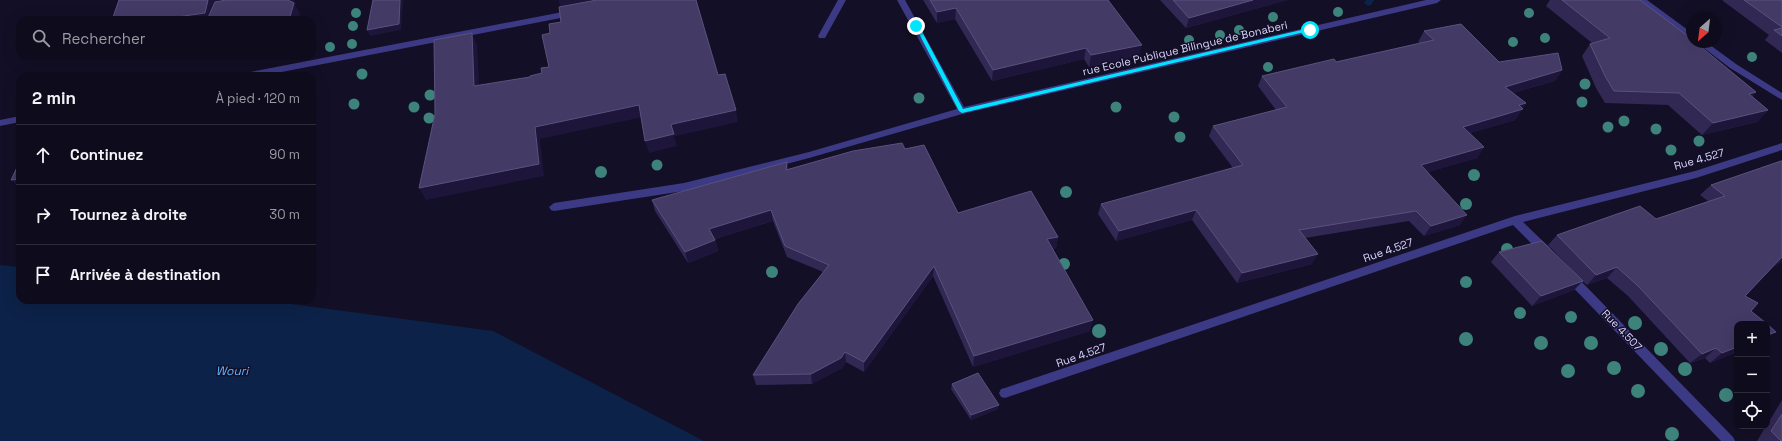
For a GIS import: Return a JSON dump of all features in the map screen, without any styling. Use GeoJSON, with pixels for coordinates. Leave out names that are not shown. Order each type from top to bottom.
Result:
{"type":"FeatureCollection","features":[{"type":"Feature","properties":{"kind":"street"},"geometry":{"type":"LineString","coordinates":[[822,36],[842,0]]}},
{"type":"Feature","properties":{"kind":"street"},"geometry":{"type":"LineString","coordinates":[[901,0],[962,111]]}},
{"type":"Feature","properties":{"kind":"street","name":"rue Ecole Publique Bilingue de Bonaberi"},"geometry":{"type":"LineString","coordinates":[[554,207],[684,187],[809,156],[962,111],[1437,0]]}},
{"type":"Feature","properties":{"kind":"street"},"geometry":{"type":"LineString","coordinates":[[1642,0],[1686,32]]}},
{"type":"Feature","properties":{"kind":"street"},"geometry":{"type":"LineString","coordinates":[[266,72],[585,10]]}},
{"type":"Feature","properties":{"kind":"street"},"geometry":{"type":"LineString","coordinates":[[1708,48],[1733,66],[1782,97]]}},
{"type":"Feature","properties":{"kind":"street"},"geometry":{"type":"LineString","coordinates":[[0,123],[16,121]]}},
{"type":"Feature","properties":{"kind":"street","name":"Rue 4.527"},"geometry":{"type":"LineString","coordinates":[[1005,393],[1515,220],[1696,174],[1782,146]]}},
{"type":"Feature","properties":{"kind":"street","name":"Rue 4.507"},"geometry":{"type":"LineString","coordinates":[[1515,220],[1729,441]]}},
{"type":"Feature","properties":{"kind":"water","name":"Wouri"},"geometry":{"type":"Polygon","coordinates":[[[0,265],[16,267],[16,304],[292,304],[493,331],[704,441],[0,441],[0,265]]]}},
{"type":"Feature","properties":{"kind":"building"},"geometry":{"type":"Polygon","coordinates":[[[119,0],[208,0],[205,13],[184,16],[113,16],[119,0]]]}},
{"type":"Feature","properties":{"kind":"building"},"geometry":{"type":"Polygon","coordinates":[[[226,0],[288,0],[294,3],[290,16],[209,16],[215,2],[226,0]]]}},
{"type":"Feature","properties":{"kind":"building"},"geometry":{"type":"Polygon","coordinates":[[[373,0],[400,0],[399,24],[367,30],[373,0]]]}},
{"type":"Feature","properties":{"kind":"building"},"geometry":{"type":"Polygon","coordinates":[[[597,0],[696,0],[718,75],[725,74],[736,110],[673,124],[671,125],[674,134],[645,141],[639,105],[535,127],[539,164],[419,188],[435,114],[434,40],[472,33],[474,86],[530,77],[542,73],[541,68],[549,67],[542,35],[550,33],[549,24],[561,22],[559,7],[597,0]]]}},
{"type":"Feature","properties":{"kind":"building"},"geometry":{"type":"Polygon","coordinates":[[[930,0],[1108,0],[1142,45],[1091,55],[1086,48],[993,70],[956,8],[937,12],[930,0]]]}},
{"type":"Feature","properties":{"kind":"building"},"geometry":{"type":"Polygon","coordinates":[[[1173,0],[1253,0],[1189,18],[1173,0]]]}},
{"type":"Feature","properties":{"kind":"building"},"geometry":{"type":"Polygon","coordinates":[[[1562,0],[1640,0],[1686,34],[1686,48],[1702,48],[1756,92],[1749,94],[1768,110],[1713,123],[1679,93],[1614,91],[1590,44],[1610,38],[1562,0]]]}},
{"type":"Feature","properties":{"kind":"building"},"geometry":{"type":"Polygon","coordinates":[[[1744,0],[1782,0],[1782,27],[1744,0]]]}},
{"type":"Feature","properties":{"kind":"building"},"geometry":{"type":"Polygon","coordinates":[[[1461,24],[1499,62],[1558,53],[1562,70],[1505,87],[1526,103],[1519,105],[1523,109],[1463,127],[1484,147],[1421,165],[1467,215],[1431,226],[1416,211],[1299,230],[1318,254],[1242,273],[1196,210],[1119,231],[1101,204],[1243,165],[1213,126],[1287,107],[1262,76],[1334,59],[1336,62],[1434,40],[1424,31],[1461,24]]]}},
{"type":"Feature","properties":{"kind":"building"},"geometry":{"type":"Polygon","coordinates":[[[1782,28],[1782,36],[1774,30],[1782,28]]]}},
{"type":"Feature","properties":{"kind":"building"},"geometry":{"type":"Polygon","coordinates":[[[902,143],[905,149],[924,145],[958,213],[1031,191],[1058,237],[1047,239],[1093,320],[974,356],[934,266],[864,362],[845,352],[841,358],[811,374],[753,375],[798,304],[829,265],[785,246],[771,210],[709,229],[715,240],[685,252],[652,200],[787,162],[786,170],[853,151],[902,143]]]}},
{"type":"Feature","properties":{"kind":"building"},"geometry":{"type":"Polygon","coordinates":[[[1782,161],[1782,257],[1745,296],[1758,303],[1751,311],[1763,321],[1734,321],[1734,348],[1722,353],[1716,348],[1702,354],[1638,286],[1617,267],[1596,275],[1557,235],[1640,206],[1656,219],[1725,196],[1711,185],[1782,161]]]}},
{"type":"Feature","properties":{"kind":"building"},"geometry":{"type":"Polygon","coordinates":[[[16,169],[16,179],[11,180],[16,169]]]}},
{"type":"Feature","properties":{"kind":"building"},"geometry":{"type":"Polygon","coordinates":[[[1542,241],[1583,281],[1541,296],[1499,252],[1542,241]]]}},
{"type":"Feature","properties":{"kind":"building"},"geometry":{"type":"Polygon","coordinates":[[[1770,327],[1776,332],[1770,334],[1770,327]]]}},
{"type":"Feature","properties":{"kind":"building"},"geometry":{"type":"Polygon","coordinates":[[[978,373],[999,405],[971,415],[952,384],[978,373]]]}},
{"type":"Feature","properties":{"kind":"building"},"geometry":{"type":"Polygon","coordinates":[[[1782,414],[1782,441],[1781,441],[1771,431],[1782,414]]]}},
{"type":"Feature","properties":{"kind":"route"},"geometry":{"type":"LineString","coordinates":[[916,26],[962,111],[1310,30]]}}]}
